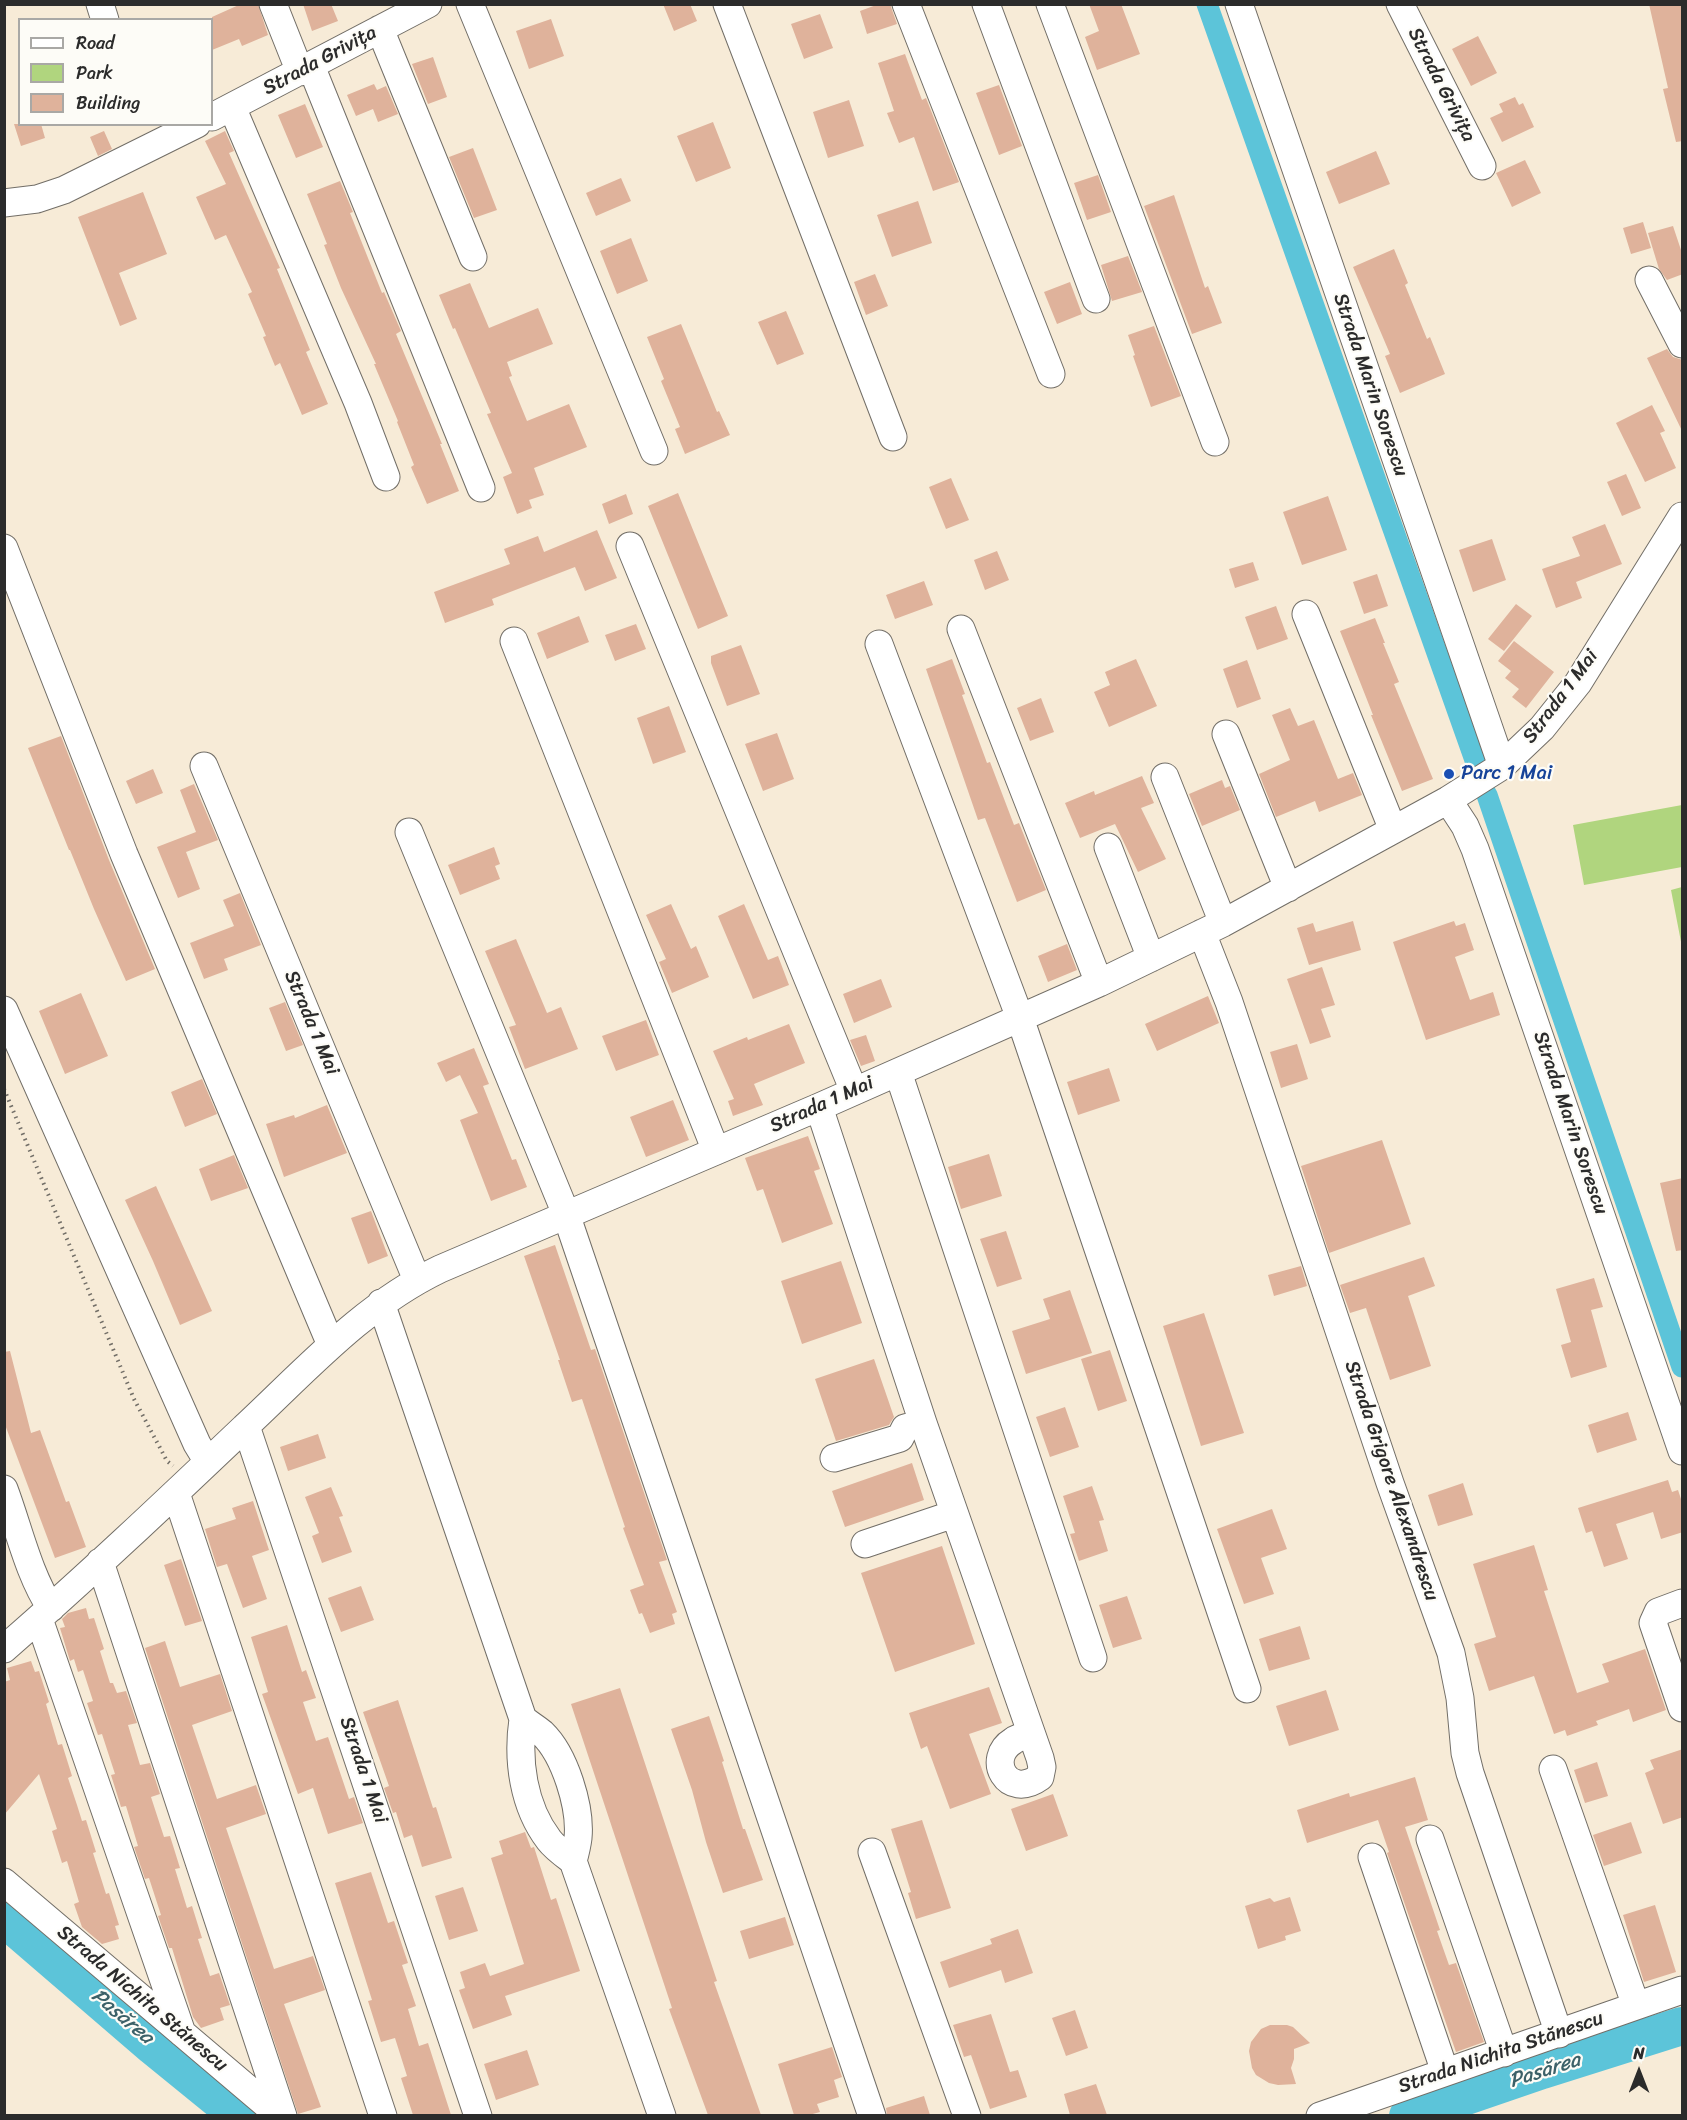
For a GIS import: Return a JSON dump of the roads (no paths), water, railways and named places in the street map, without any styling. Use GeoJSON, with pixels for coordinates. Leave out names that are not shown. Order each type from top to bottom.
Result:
{"type":"FeatureCollection","features":[{"type":"Feature","properties":{"kind":"street"},"geometry":{"type":"LineString","coordinates":[[273,4],[305,69],[481,488]]}},
{"type":"Feature","properties":{"kind":"street","name":"Strada Grivița"},"geometry":{"type":"LineString","coordinates":[[222,112],[428,4]]}},
{"type":"Feature","properties":{"kind":"street"},"geometry":{"type":"LineString","coordinates":[[470,4],[654,451]]}},
{"type":"Feature","properties":{"kind":"street"},"geometry":{"type":"LineString","coordinates":[[727,4],[893,437]]}},
{"type":"Feature","properties":{"kind":"street"},"geometry":{"type":"LineString","coordinates":[[906,4],[1051,374]]}},
{"type":"Feature","properties":{"kind":"street"},"geometry":{"type":"LineString","coordinates":[[986,4],[1096,299]]}},
{"type":"Feature","properties":{"kind":"street"},"geometry":{"type":"LineString","coordinates":[[1050,4],[1215,442]]}},
{"type":"Feature","properties":{"kind":"street","name":"Strada Marin Sorescu"},"geometry":{"type":"LineString","coordinates":[[1239,4],[1502,766]]}},
{"type":"Feature","properties":{"kind":"street","name":"Strada Grivița"},"geometry":{"type":"LineString","coordinates":[[1400,4],[1482,166]]}},
{"type":"Feature","properties":{"kind":"street"},"geometry":{"type":"LineString","coordinates":[[380,29],[473,257]]}},
{"type":"Feature","properties":{"kind":"street"},"geometry":{"type":"LineString","coordinates":[[222,112],[353,393],[386,477]]}},
{"type":"Feature","properties":{"kind":"street"},"geometry":{"type":"LineString","coordinates":[[7,197],[37,199],[64,190],[155,134],[189,126]]}},
{"type":"Feature","properties":{"kind":"street"},"geometry":{"type":"LineString","coordinates":[[1649,280],[1683,344]]}},
{"type":"Feature","properties":{"kind":"street","name":"Strada 1 Mai"},"geometry":{"type":"LineString","coordinates":[[4,1649],[183,1486],[331,1345],[381,1303],[417,1280],[1100,983],[1288,888],[1448,800],[1502,766],[1542,728],[1578,683],[1683,516]]}},
{"type":"Feature","properties":{"kind":"street"},"geometry":{"type":"LineString","coordinates":[[630,546],[854,1091]]}},
{"type":"Feature","properties":{"kind":"street"},"geometry":{"type":"LineString","coordinates":[[4,548],[124,854],[331,1345]]}},
{"type":"Feature","properties":{"kind":"street"},"geometry":{"type":"LineString","coordinates":[[1306,614],[1393,830]]}},
{"type":"Feature","properties":{"kind":"street"},"geometry":{"type":"LineString","coordinates":[[960,629],[1100,983]]}},
{"type":"Feature","properties":{"kind":"street"},"geometry":{"type":"LineString","coordinates":[[514,640],[716,1151]]}},
{"type":"Feature","properties":{"kind":"street"},"geometry":{"type":"LineString","coordinates":[[879,644],[1020,1018],[1247,1689]]}},
{"type":"Feature","properties":{"kind":"street"},"geometry":{"type":"LineString","coordinates":[[1226,734],[1288,888]]}},
{"type":"Feature","properties":{"kind":"street","name":"Strada 1 Mai"},"geometry":{"type":"LineString","coordinates":[[204,766],[417,1280]]}},
{"type":"Feature","properties":{"kind":"street"},"geometry":{"type":"LineString","coordinates":[[1165,777],[1212,928]]}},
{"type":"Feature","properties":{"kind":"street","name":"Strada Marin Sorescu"},"geometry":{"type":"LineString","coordinates":[[1448,800],[1465,826],[1475,849],[1683,1450]]}},
{"type":"Feature","properties":{"kind":"street"},"geometry":{"type":"LineString","coordinates":[[409,832],[566,1214],[872,2115]]}},
{"type":"Feature","properties":{"kind":"street"},"geometry":{"type":"LineString","coordinates":[[1108,847],[1151,958]]}},
{"type":"Feature","properties":{"kind":"street","name":"Strada Grigore Alexandrescu"},"geometry":{"type":"LineString","coordinates":[[1212,928],[1229,1002],[1390,1484],[1450,1653],[1460,1698],[1465,1753],[1470,1773],[1559,2034]]}},
{"type":"Feature","properties":{"kind":"street"},"geometry":{"type":"LineString","coordinates":[[4,1010],[197,1444],[208,1462]]}},
{"type":"Feature","properties":{"kind":"street"},"geometry":{"type":"LineString","coordinates":[[898,1072],[1093,1658]]}},
{"type":"Feature","properties":{"kind":"street"},"geometry":{"type":"LineString","coordinates":[[819,1107],[923,1423],[1031,1734]]}},
{"type":"Feature","properties":{"kind":"street"},"geometry":{"type":"LineString","coordinates":[[381,1303],[523,1719],[519,1744],[521,1767],[535,1815],[549,1840],[573,1862],[662,2115]]}},
{"type":"Feature","properties":{"kind":"street"},"geometry":{"type":"LineString","coordinates":[[834,1458],[900,1438],[905,1428],[923,1423]]}},
{"type":"Feature","properties":{"kind":"street","name":"Strada 1 Mai"},"geometry":{"type":"LineString","coordinates":[[246,1426],[478,2115]]}},
{"type":"Feature","properties":{"kind":"street"},"geometry":{"type":"LineString","coordinates":[[183,1486],[383,2115]]}},
{"type":"Feature","properties":{"kind":"street"},"geometry":{"type":"LineString","coordinates":[[4,1489],[43,1596],[45,1614],[182,2033]]}},
{"type":"Feature","properties":{"kind":"street"},"geometry":{"type":"LineString","coordinates":[[865,1544],[954,1514]]}},
{"type":"Feature","properties":{"kind":"street"},"geometry":{"type":"LineString","coordinates":[[100,1562],[281,2115]]}},
{"type":"Feature","properties":{"kind":"street"},"geometry":{"type":"LineString","coordinates":[[1683,1603],[1658,1612],[1653,1623],[1674,1655],[1683,1708]]}},
{"type":"Feature","properties":{"kind":"street"},"geometry":{"type":"LineString","coordinates":[[523,1719],[542,1734],[555,1749],[565,1770],[577,1814],[578,1838],[573,1862]]}},
{"type":"Feature","properties":{"kind":"street"},"geometry":{"type":"LineString","coordinates":[[1553,1769],[1636,2006]]}},
{"type":"Feature","properties":{"kind":"street"},"geometry":{"type":"LineString","coordinates":[[1430,1839],[1504,2053]]}},
{"type":"Feature","properties":{"kind":"street"},"geometry":{"type":"LineString","coordinates":[[872,1851],[967,2115]]}},
{"type":"Feature","properties":{"kind":"street"},"geometry":{"type":"LineString","coordinates":[[1372,1857],[1445,2073]]}},
{"type":"Feature","properties":{"kind":"street","name":"Strada Nichita Stănescu"},"geometry":{"type":"LineString","coordinates":[[4,1882],[281,2115]]}},
{"type":"Feature","properties":{"kind":"street","name":"Strada Nichita Stănescu"},"geometry":{"type":"LineString","coordinates":[[1320,2115],[1683,1990]]}},
{"type":"Feature","properties":{"kind":"waterway"},"geometry":{"type":"LineString","coordinates":[[1207,4],[1476,763]]}},
{"type":"Feature","properties":{"kind":"waterway"},"geometry":{"type":"LineString","coordinates":[[1487,795],[1682,1367]]}},
{"type":"Feature","properties":{"kind":"waterway","name":"Pasărea"},"geometry":{"type":"LineString","coordinates":[[4,1918],[153,2046],[239,2116]]}},
{"type":"Feature","properties":{"kind":"waterway","name":"Pasărea"},"geometry":{"type":"LineString","coordinates":[[1408,2116],[1542,2070],[1682,2026]]}},
{"type":"Feature","properties":{"kind":"place","name":"Parc 1 Mai"},"geometry":{"type":"Point","coordinates":[1449,774]}}]}
